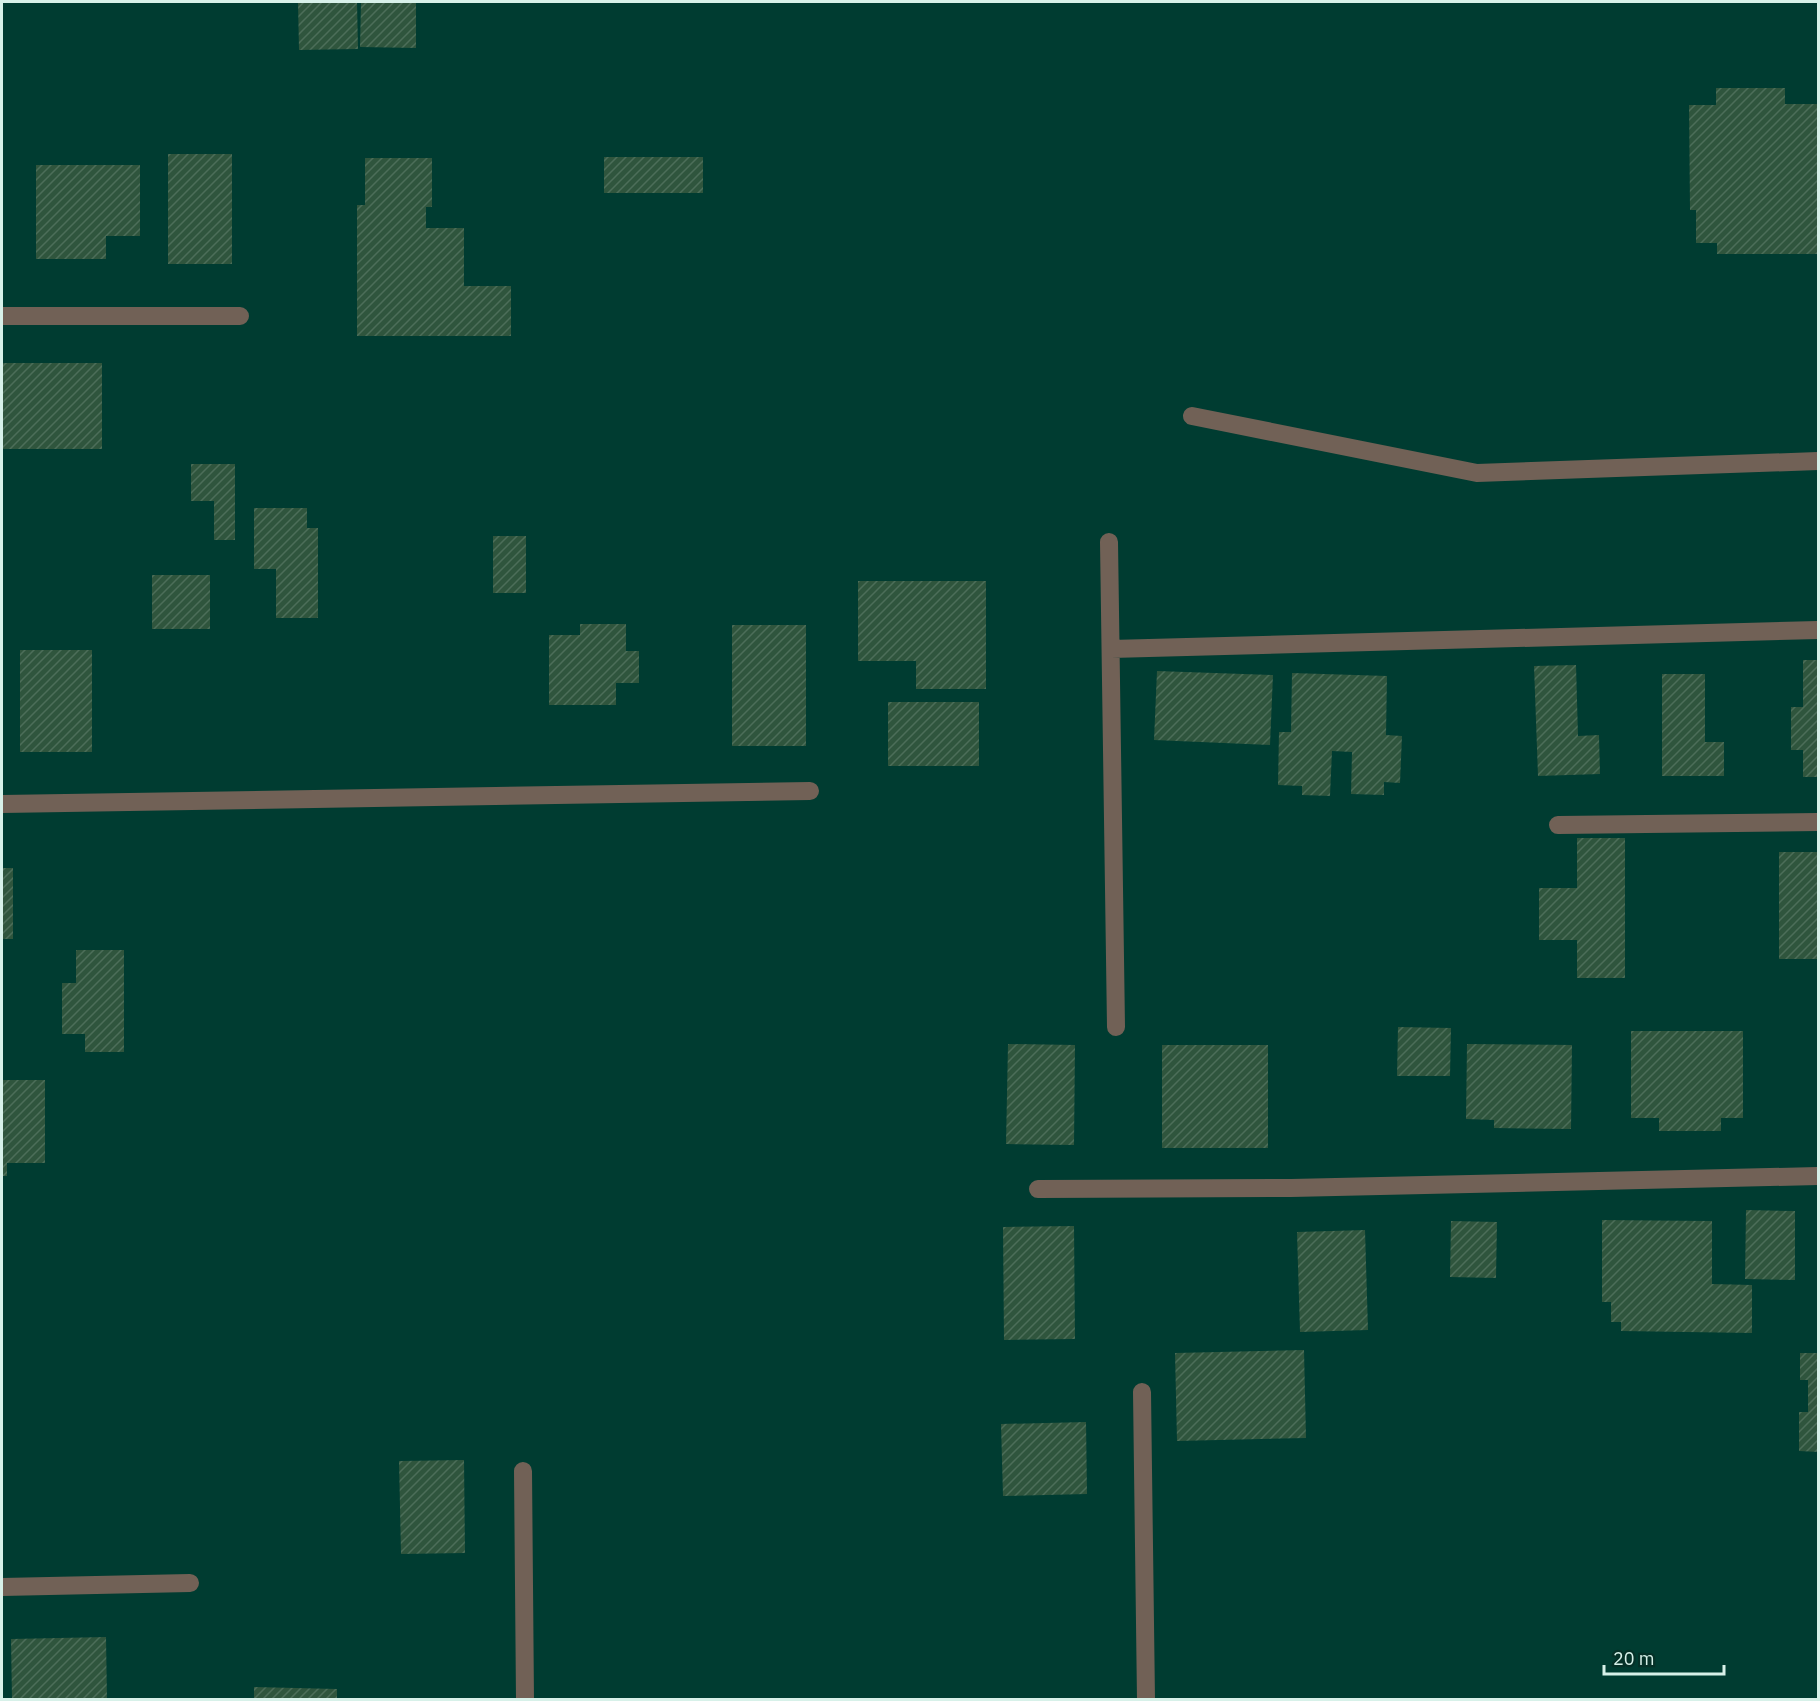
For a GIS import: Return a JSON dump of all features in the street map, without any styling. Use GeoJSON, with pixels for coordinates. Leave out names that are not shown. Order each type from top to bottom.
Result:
{"type":"FeatureCollection","features":[{"type":"Feature","properties":{"kind":"street"},"geometry":{"type":"LineString","coordinates":[[2,316],[240,316]]}},
{"type":"Feature","properties":{"kind":"street"},"geometry":{"type":"LineString","coordinates":[[1192,416],[1477,473],[1818,461]]}},
{"type":"Feature","properties":{"kind":"street"},"geometry":{"type":"LineString","coordinates":[[1109,542],[1116,1027]]}},
{"type":"Feature","properties":{"kind":"street"},"geometry":{"type":"LineString","coordinates":[[1111,649],[1818,630]]}},
{"type":"Feature","properties":{"kind":"street"},"geometry":{"type":"LineString","coordinates":[[2,804],[810,791]]}},
{"type":"Feature","properties":{"kind":"street"},"geometry":{"type":"LineString","coordinates":[[1558,825],[1818,822]]}},
{"type":"Feature","properties":{"kind":"street"},"geometry":{"type":"LineString","coordinates":[[1038,1189],[1291,1188],[1818,1176]]}},
{"type":"Feature","properties":{"kind":"street"},"geometry":{"type":"LineString","coordinates":[[1142,1392],[1146,1700]]}},
{"type":"Feature","properties":{"kind":"street"},"geometry":{"type":"LineString","coordinates":[[523,1471],[525,1700]]}},
{"type":"Feature","properties":{"kind":"street"},"geometry":{"type":"LineString","coordinates":[[2,1587],[190,1582]]}},
{"type":"Feature","properties":{"kind":"building"},"geometry":{"type":"Polygon","coordinates":[[[298,2],[357,2],[358,49],[299,50],[298,2]]]}},
{"type":"Feature","properties":{"kind":"building"},"geometry":{"type":"Polygon","coordinates":[[[361,2],[416,2],[416,48],[360,47],[361,2]]]}},
{"type":"Feature","properties":{"kind":"building"},"geometry":{"type":"Polygon","coordinates":[[[1716,88],[1785,88],[1785,104],[1818,104],[1818,254],[1717,254],[1717,243],[1696,243],[1696,210],[1690,210],[1689,105],[1716,105],[1716,88]]]}},
{"type":"Feature","properties":{"kind":"building"},"geometry":{"type":"Polygon","coordinates":[[[168,154],[232,154],[232,264],[168,264],[168,154]]]}},
{"type":"Feature","properties":{"kind":"building"},"geometry":{"type":"Polygon","coordinates":[[[604,157],[703,157],[703,193],[604,193],[604,157]]]}},
{"type":"Feature","properties":{"kind":"building"},"geometry":{"type":"Polygon","coordinates":[[[365,158],[432,158],[432,207],[426,207],[426,228],[464,228],[464,286],[511,286],[511,336],[357,336],[357,205],[365,205],[365,158]]]}},
{"type":"Feature","properties":{"kind":"building"},"geometry":{"type":"Polygon","coordinates":[[[36,165],[140,165],[140,236],[106,236],[106,259],[36,259],[36,165]]]}},
{"type":"Feature","properties":{"kind":"building"},"geometry":{"type":"Polygon","coordinates":[[[2,363],[102,363],[102,449],[2,449],[2,363]]]}},
{"type":"Feature","properties":{"kind":"building"},"geometry":{"type":"Polygon","coordinates":[[[191,464],[235,464],[235,540],[214,540],[214,501],[191,501],[191,464]]]}},
{"type":"Feature","properties":{"kind":"building"},"geometry":{"type":"Polygon","coordinates":[[[254,508],[307,508],[307,528],[318,528],[318,618],[276,618],[276,569],[254,569],[254,508]]]}},
{"type":"Feature","properties":{"kind":"building"},"geometry":{"type":"Polygon","coordinates":[[[493,536],[526,536],[526,593],[493,593],[493,536]]]}},
{"type":"Feature","properties":{"kind":"building"},"geometry":{"type":"Polygon","coordinates":[[[152,575],[210,575],[210,629],[152,629],[152,575]]]}},
{"type":"Feature","properties":{"kind":"building"},"geometry":{"type":"Polygon","coordinates":[[[858,581],[986,581],[986,689],[916,689],[916,661],[858,661],[858,581]]]}},
{"type":"Feature","properties":{"kind":"building"},"geometry":{"type":"Polygon","coordinates":[[[580,624],[626,624],[626,651],[639,651],[639,683],[616,683],[616,705],[549,705],[549,635],[580,635],[580,624]]]}},
{"type":"Feature","properties":{"kind":"building"},"geometry":{"type":"Polygon","coordinates":[[[732,625],[806,625],[806,746],[732,746],[732,625]]]}},
{"type":"Feature","properties":{"kind":"building"},"geometry":{"type":"Polygon","coordinates":[[[20,650],[92,650],[92,752],[20,752],[20,650]]]}},
{"type":"Feature","properties":{"kind":"building"},"geometry":{"type":"Polygon","coordinates":[[[1803,660],[1818,660],[1818,777],[1803,777],[1803,750],[1791,750],[1791,707],[1803,707],[1803,660]]]}},
{"type":"Feature","properties":{"kind":"building"},"geometry":{"type":"Polygon","coordinates":[[[1576,665],[1578,736],[1599,735],[1600,774],[1538,776],[1534,666],[1576,665]]]}},
{"type":"Feature","properties":{"kind":"building"},"geometry":{"type":"Polygon","coordinates":[[[1157,671],[1273,675],[1270,745],[1154,740],[1157,671]]]}},
{"type":"Feature","properties":{"kind":"building"},"geometry":{"type":"Polygon","coordinates":[[[1292,673],[1387,676],[1386,735],[1402,736],[1400,783],[1384,782],[1384,795],[1351,794],[1352,752],[1332,751],[1330,796],[1302,795],[1302,786],[1278,785],[1279,732],[1291,732],[1292,673]]]}},
{"type":"Feature","properties":{"kind":"building"},"geometry":{"type":"Polygon","coordinates":[[[1662,674],[1705,674],[1705,742],[1724,742],[1724,776],[1662,776],[1662,674]]]}},
{"type":"Feature","properties":{"kind":"building"},"geometry":{"type":"Polygon","coordinates":[[[888,702],[979,702],[979,766],[888,766],[888,702]]]}},
{"type":"Feature","properties":{"kind":"building"},"geometry":{"type":"Polygon","coordinates":[[[1577,838],[1625,838],[1625,978],[1577,978],[1577,940],[1539,940],[1539,888],[1577,888],[1577,838]]]}},
{"type":"Feature","properties":{"kind":"building"},"geometry":{"type":"Polygon","coordinates":[[[1779,852],[1818,852],[1818,959],[1779,959],[1779,852]]]}},
{"type":"Feature","properties":{"kind":"building"},"geometry":{"type":"Polygon","coordinates":[[[2,868],[13,868],[13,939],[2,939],[2,868]]]}},
{"type":"Feature","properties":{"kind":"building"},"geometry":{"type":"Polygon","coordinates":[[[76,950],[124,950],[124,1052],[85,1052],[85,1034],[62,1034],[62,983],[76,983],[76,950]]]}},
{"type":"Feature","properties":{"kind":"building"},"geometry":{"type":"Polygon","coordinates":[[[1398,1027],[1451,1028],[1450,1076],[1397,1076],[1398,1027]]]}},
{"type":"Feature","properties":{"kind":"building"},"geometry":{"type":"Polygon","coordinates":[[[1631,1031],[1743,1031],[1743,1118],[1721,1118],[1721,1131],[1659,1131],[1659,1118],[1631,1118],[1631,1031]]]}},
{"type":"Feature","properties":{"kind":"building"},"geometry":{"type":"Polygon","coordinates":[[[1008,1044],[1075,1045],[1074,1145],[1006,1144],[1008,1044]]]}},
{"type":"Feature","properties":{"kind":"building"},"geometry":{"type":"Polygon","coordinates":[[[1467,1044],[1572,1045],[1571,1129],[1494,1128],[1494,1120],[1466,1119],[1467,1044]]]}},
{"type":"Feature","properties":{"kind":"building"},"geometry":{"type":"Polygon","coordinates":[[[1162,1045],[1268,1045],[1268,1148],[1162,1148],[1162,1045]]]}},
{"type":"Feature","properties":{"kind":"building"},"geometry":{"type":"Polygon","coordinates":[[[2,1080],[45,1080],[45,1163],[7,1163],[7,1176],[2,1176],[2,1080]]]}},
{"type":"Feature","properties":{"kind":"building"},"geometry":{"type":"Polygon","coordinates":[[[1746,1210],[1795,1211],[1795,1280],[1745,1279],[1746,1210]]]}},
{"type":"Feature","properties":{"kind":"building"},"geometry":{"type":"Polygon","coordinates":[[[1602,1220],[1712,1221],[1712,1284],[1752,1285],[1752,1333],[1621,1331],[1621,1322],[1611,1322],[1611,1302],[1602,1302],[1602,1220]]]}},
{"type":"Feature","properties":{"kind":"building"},"geometry":{"type":"Polygon","coordinates":[[[1451,1221],[1497,1222],[1496,1278],[1450,1277],[1451,1221]]]}},
{"type":"Feature","properties":{"kind":"building"},"geometry":{"type":"Polygon","coordinates":[[[1074,1226],[1075,1339],[1004,1340],[1003,1227],[1074,1226]]]}},
{"type":"Feature","properties":{"kind":"building"},"geometry":{"type":"Polygon","coordinates":[[[1365,1230],[1368,1330],[1300,1332],[1297,1232],[1365,1230]]]}},
{"type":"Feature","properties":{"kind":"building"},"geometry":{"type":"Polygon","coordinates":[[[1304,1350],[1306,1438],[1177,1441],[1175,1353],[1304,1350]]]}},
{"type":"Feature","properties":{"kind":"building"},"geometry":{"type":"Polygon","coordinates":[[[1800,1353],[1818,1353],[1818,1452],[1799,1451],[1799,1412],[1808,1412],[1808,1380],[1800,1380],[1800,1353]]]}},
{"type":"Feature","properties":{"kind":"building"},"geometry":{"type":"Polygon","coordinates":[[[1086,1422],[1087,1494],[1003,1496],[1001,1424],[1086,1422]]]}},
{"type":"Feature","properties":{"kind":"building"},"geometry":{"type":"Polygon","coordinates":[[[464,1460],[465,1553],[401,1554],[399,1461],[464,1460]]]}},
{"type":"Feature","properties":{"kind":"building"},"geometry":{"type":"Polygon","coordinates":[[[106,1637],[107,1700],[12,1700],[11,1639],[106,1637]]]}},
{"type":"Feature","properties":{"kind":"building"},"geometry":{"type":"Polygon","coordinates":[[[254,1687],[337,1689],[337,1700],[254,1700],[254,1687]]]}}]}
